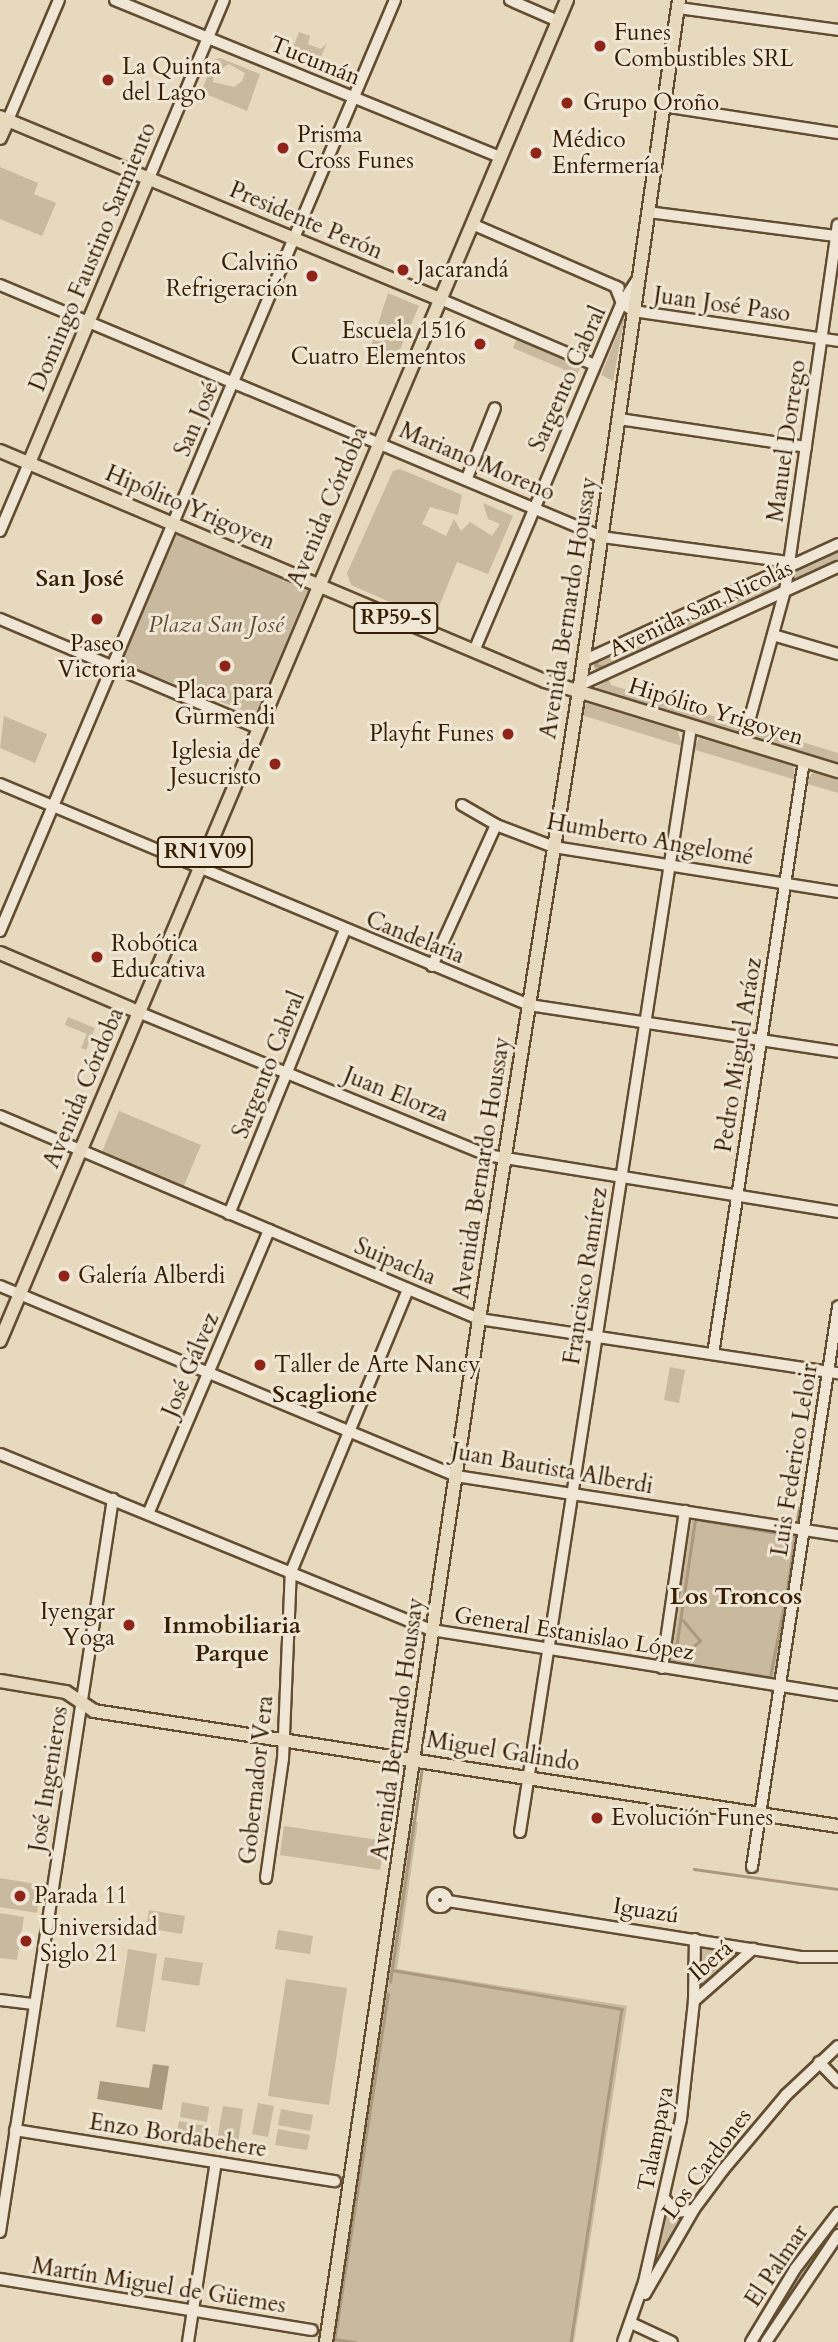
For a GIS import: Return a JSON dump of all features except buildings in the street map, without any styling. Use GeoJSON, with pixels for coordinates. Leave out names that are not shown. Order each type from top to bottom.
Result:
{"type":"FeatureCollection","features":[{"type":"Feature","properties":{"kind":"main road","name":"Avenida Córdoba"},"geometry":{"type":"LineString","coordinates":[[0,1341],[567,0]]}},
{"type":"Feature","properties":{"kind":"main road","name":"Avenida Bernardo Houssay"},"geometry":{"type":"LineString","coordinates":[[326,2342],[416,1759],[432,1630],[479,1319],[602,537],[634,312],[631,293],[637,280],[678,4]]}},
{"type":"Feature","properties":{"kind":"main road"},"geometry":{"type":"LineString","coordinates":[[0,138],[4,118]]}},
{"type":"Feature","properties":{"kind":"main road","name":"Presidente Perón"},"geometry":{"type":"LineString","coordinates":[[4,118],[440,299]]}},
{"type":"Feature","properties":{"kind":"main road","name":"Domingo Faustino Sarmiento"},"geometry":{"type":"LineString","coordinates":[[29,463],[149,178]]}},
{"type":"Feature","properties":{"kind":"main road","name":"Hipólito Yrigoyen"},"geometry":{"type":"LineString","coordinates":[[0,451],[474,651],[691,727],[838,771]]}},
{"type":"Feature","properties":{"kind":"main road","name":"Juan Elorza"},"geometry":{"type":"LineString","coordinates":[[0,953],[138,1012]]}},
{"type":"Feature","properties":{"kind":"main road","name":"Miguel Galindo"},"geometry":{"type":"LineString","coordinates":[[0,1681],[66,1692],[94,1711],[284,1738],[838,1826]]}},
{"type":"Feature","properties":{"kind":"street"},"geometry":{"type":"LineString","coordinates":[[4,118],[59,0]]}},
{"type":"Feature","properties":{"kind":"street","name":"Tucumán"},"geometry":{"type":"LineString","coordinates":[[115,0],[500,157]]}},
{"type":"Feature","properties":{"kind":"street","name":"Domingo Faustino Sarmiento"},"geometry":{"type":"LineString","coordinates":[[149,178],[224,0]]}},
{"type":"Feature","properties":{"kind":"street","name":"San José"},"geometry":{"type":"LineString","coordinates":[[0,930],[395,0]]}},
{"type":"Feature","properties":{"kind":"street"},"geometry":{"type":"LineString","coordinates":[[510,0],[558,21]]}},
{"type":"Feature","properties":{"kind":"street"},"geometry":{"type":"LineString","coordinates":[[678,4],[838,30]]}},
{"type":"Feature","properties":{"kind":"street"},"geometry":{"type":"LineString","coordinates":[[663,106],[838,133]]}},
{"type":"Feature","properties":{"kind":"street"},"geometry":{"type":"LineString","coordinates":[[648,212],[837,230]]}},
{"type":"Feature","properties":{"kind":"street","name":"Juan José Paso"},"geometry":{"type":"LineString","coordinates":[[472,224],[631,293]]}},
{"type":"Feature","properties":{"kind":"street","name":"Manuel Dorrego"},"geometry":{"type":"LineString","coordinates":[[743,743],[786,591],[791,564],[837,230]]}},
{"type":"Feature","properties":{"kind":"street","name":"Mariano Moreno"},"geometry":{"type":"LineString","coordinates":[[0,285],[379,441],[602,537],[791,564]]}},
{"type":"Feature","properties":{"kind":"street","name":"Juan José Paso"},"geometry":{"type":"LineString","coordinates":[[615,286],[622,303],[634,312],[838,341]]}},
{"type":"Feature","properties":{"kind":"street","name":"Sargento Cabral"},"geometry":{"type":"LineString","coordinates":[[474,651],[622,303],[631,293]]}},
{"type":"Feature","properties":{"kind":"street","name":"Presidente Perón"},"geometry":{"type":"LineString","coordinates":[[440,299],[595,365]]}},
{"type":"Feature","properties":{"kind":"street"},"geometry":{"type":"LineString","coordinates":[[467,478],[495,408]]}},
{"type":"Feature","properties":{"kind":"street"},"geometry":{"type":"LineString","coordinates":[[619,419],[806,447]]}},
{"type":"Feature","properties":{"kind":"street","name":"Domingo Faustino Sarmiento"},"geometry":{"type":"LineString","coordinates":[[0,531],[29,463]]}},
{"type":"Feature","properties":{"kind":"street","name":"Avenida San Nicolás"},"geometry":{"type":"LineString","coordinates":[[583,661],[838,544]]}},
{"type":"Feature","properties":{"kind":"street","name":"Avenida San Nicolás"},"geometry":{"type":"LineString","coordinates":[[579,689],[838,567]]}},
{"type":"Feature","properties":{"kind":"street"},"geometry":{"type":"LineString","coordinates":[[0,619],[258,728]]}},
{"type":"Feature","properties":{"kind":"street"},"geometry":{"type":"LineString","coordinates":[[773,635],[838,654]]}},
{"type":"Feature","properties":{"kind":"street","name":"Francisco Ramírez"},"geometry":{"type":"LineString","coordinates":[[520,1832],[691,727]]}},
{"type":"Feature","properties":{"kind":"street","name":"Pedro Miguel Aráoz"},"geometry":{"type":"LineString","coordinates":[[713,1354],[804,761]]}},
{"type":"Feature","properties":{"kind":"street","name":"Candelaria"},"geometry":{"type":"LineString","coordinates":[[0,784],[198,870],[529,1004],[838,1052]]}},
{"type":"Feature","properties":{"kind":"street","name":"Humberto Angelomé"},"geometry":{"type":"LineString","coordinates":[[462,805],[496,825],[554,848],[838,892]]}},
{"type":"Feature","properties":{"kind":"street"},"geometry":{"type":"LineString","coordinates":[[432,966],[496,825]]}},
{"type":"Feature","properties":{"kind":"street","name":"Sargento Cabral"},"geometry":{"type":"LineString","coordinates":[[229,1214],[345,930]]}},
{"type":"Feature","properties":{"kind":"street","name":"Juan Elorza"},"geometry":{"type":"LineString","coordinates":[[138,1012],[505,1159],[838,1212]]}},
{"type":"Feature","properties":{"kind":"street","name":"Suipacha"},"geometry":{"type":"LineString","coordinates":[[0,1116],[479,1319],[833,1372]]}},
{"type":"Feature","properties":{"kind":"street","name":"José Gálvez"},"geometry":{"type":"LineString","coordinates":[[148,1514],[269,1230]]}},
{"type":"Feature","properties":{"kind":"street","name":"Juan Bautista Alberdi"},"geometry":{"type":"LineString","coordinates":[[0,1286],[456,1476],[838,1535]]}},
{"type":"Feature","properties":{"kind":"street","name":"Gobernador Vera"},"geometry":{"type":"LineString","coordinates":[[266,1878],[284,1738],[291,1572],[408,1289]]}},
{"type":"Feature","properties":{"kind":"street","name":"Luis Federico Leloir"},"geometry":{"type":"LineString","coordinates":[[752,1867],[804,1530],[833,1372],[838,1307]]}},
{"type":"Feature","properties":{"kind":"street","name":"General Estanislao López"},"geometry":{"type":"LineString","coordinates":[[0,1454],[432,1630],[548,1651],[838,1695]]}},
{"type":"Feature","properties":{"kind":"street","name":"José Ingenieros"},"geometry":{"type":"LineString","coordinates":[[0,2232],[33,2004],[113,1499]]}},
{"type":"Feature","properties":{"kind":"street"},"geometry":{"type":"LineString","coordinates":[[662,1668],[685,1511]]}},
{"type":"Feature","properties":{"kind":"street","name":"Iguazú"},"geometry":{"type":"LineString","coordinates":[[448,1900],[753,1949],[838,1957]]}},
{"type":"Feature","properties":{"kind":"street","name":"Talampaya"},"geometry":{"type":"LineString","coordinates":[[623,2342],[631,2323],[664,2198],[683,2106],[694,2001],[695,1938]]}},
{"type":"Feature","properties":{"kind":"street","name":"Iberá"},"geometry":{"type":"LineString","coordinates":[[694,2001],[753,1949]]}},
{"type":"Feature","properties":{"kind":"street"},"geometry":{"type":"LineString","coordinates":[[0,2000],[33,2004]]}},
{"type":"Feature","properties":{"kind":"street","name":"Los Cardones"},"geometry":{"type":"LineString","coordinates":[[631,2323],[694,2210],[753,2132],[819,2062],[838,2046]]}},
{"type":"Feature","properties":{"kind":"street"},"geometry":{"type":"LineString","coordinates":[[819,2062],[838,2082]]}},
{"type":"Feature","properties":{"kind":"street","name":"Enzo Bordabehere"},"geometry":{"type":"LineString","coordinates":[[15,2130],[335,2181]]}},
{"type":"Feature","properties":{"kind":"street"},"geometry":{"type":"LineString","coordinates":[[188,2342],[216,2162]]}},
{"type":"Feature","properties":{"kind":"street"},"geometry":{"type":"LineString","coordinates":[[664,2198],[676,2213],[694,2210]]}},
{"type":"Feature","properties":{"kind":"street","name":"El Palmar"},"geometry":{"type":"LineString","coordinates":[[751,2342],[795,2269],[838,2213]]}},
{"type":"Feature","properties":{"kind":"street","name":"El Palmar"},"geometry":{"type":"LineString","coordinates":[[766,2342],[838,2235]]}},
{"type":"Feature","properties":{"kind":"street","name":"Martín Miguel de Güemes"},"geometry":{"type":"LineString","coordinates":[[0,2279],[312,2330]]}},
{"type":"Feature","properties":{"kind":"street"},"geometry":{"type":"LineString","coordinates":[[631,2323],[672,2342]]}},
{"type":"Feature","properties":{"kind":"green space"},"geometry":{"type":"Polygon","coordinates":[[[299,32],[310,36],[308,44],[321,49],[327,43],[320,59],[301,50],[297,60],[317,68],[316,71],[288,60],[299,32]]]}},
{"type":"Feature","properties":{"kind":"green space"},"geometry":{"type":"Polygon","coordinates":[[[220,58],[260,74],[247,111],[201,92],[214,60],[220,58]],[[229,64],[214,73],[213,82],[234,87],[242,81],[245,73],[229,64]]]}},
{"type":"Feature","properties":{"kind":"green space"},"geometry":{"type":"Polygon","coordinates":[[[0,167],[38,183],[34,194],[56,203],[42,236],[0,219],[0,167]]]}},
{"type":"Feature","properties":{"kind":"green space"},"geometry":{"type":"Polygon","coordinates":[[[388,293],[419,306],[393,366],[368,355],[388,293]]]}},
{"type":"Feature","properties":{"kind":"green space"},"geometry":{"type":"Polygon","coordinates":[[[625,315],[613,381],[601,375],[625,315]]]}},
{"type":"Feature","properties":{"kind":"green space"},"geometry":{"type":"Polygon","coordinates":[[[517,338],[581,365],[577,375],[513,348],[517,338]]]}},
{"type":"Feature","properties":{"kind":"green space"},"geometry":{"type":"Polygon","coordinates":[[[400,469],[462,495],[458,515],[430,507],[422,524],[446,536],[454,519],[461,531],[470,522],[492,536],[500,524],[488,519],[483,503],[513,516],[488,574],[457,562],[433,621],[351,585],[347,573],[393,471],[400,469]]]}},
{"type":"Feature","properties":{"kind":"green space","name":"Plaza San José"},"geometry":{"type":"Polygon","coordinates":[[[177,534],[309,587],[255,715],[124,664],[122,657],[177,534]]]}},
{"type":"Feature","properties":{"kind":"green space"},"geometry":{"type":"Polygon","coordinates":[[[838,547],[838,564],[790,583],[791,570],[838,547]]]}},
{"type":"Feature","properties":{"kind":"green space"},"geometry":{"type":"Polygon","coordinates":[[[783,573],[781,590],[600,672],[594,668],[594,661],[783,573]]]}},
{"type":"Feature","properties":{"kind":"green space"},"geometry":{"type":"Polygon","coordinates":[[[609,679],[611,685],[743,725],[737,735],[593,690],[609,679]]]}},
{"type":"Feature","properties":{"kind":"green space"},"geometry":{"type":"Polygon","coordinates":[[[587,703],[678,731],[682,746],[578,714],[587,703]]]}},
{"type":"Feature","properties":{"kind":"green space"},"geometry":{"type":"Polygon","coordinates":[[[4,716],[47,734],[35,763],[0,748],[4,716]]]}},
{"type":"Feature","properties":{"kind":"green space"},"geometry":{"type":"Polygon","coordinates":[[[753,727],[838,753],[838,765],[754,740],[753,727]]]}},
{"type":"Feature","properties":{"kind":"green space"},"geometry":{"type":"Polygon","coordinates":[[[700,737],[793,766],[796,780],[692,749],[700,737]]]}},
{"type":"Feature","properties":{"kind":"green space"},"geometry":{"type":"Polygon","coordinates":[[[813,772],[838,780],[838,793],[805,783],[813,772]]]}},
{"type":"Feature","properties":{"kind":"green space"},"geometry":{"type":"Polygon","coordinates":[[[68,1017],[95,1028],[86,1050],[81,1048],[87,1034],[65,1025],[68,1017]]]}},
{"type":"Feature","properties":{"kind":"green space"},"geometry":{"type":"Polygon","coordinates":[[[119,1111],[201,1145],[183,1188],[101,1154],[119,1111]]]}},
{"type":"Feature","properties":{"kind":"green space"},"geometry":{"type":"Polygon","coordinates":[[[670,1367],[685,1370],[679,1403],[664,1400],[670,1367]]]}},
{"type":"Feature","properties":{"kind":"green space"},"geometry":{"type":"Polygon","coordinates":[[[692,1517],[798,1533],[778,1674],[771,1680],[672,1665],[668,1661],[692,1517]]]}},
{"type":"Feature","properties":{"kind":"green space"},"geometry":{"type":"Polygon","coordinates":[[[407,1820],[418,1822],[397,1969],[627,2006],[574,2342],[326,2342],[407,1820]]]}},
{"type":"Feature","properties":{"kind":"green space"},"geometry":{"type":"Polygon","coordinates":[[[284,1826],[385,1841],[380,1870],[280,1855],[284,1826]]]}},
{"type":"Feature","properties":{"kind":"green space","name":"Parada 11"},"geometry":{"type":"Polygon","coordinates":[[[0,1878],[41,1885],[37,1913],[0,1907],[0,1878]]]}},
{"type":"Feature","properties":{"kind":"green space"},"geometry":{"type":"Polygon","coordinates":[[[149,1910],[185,1916],[182,1934],[146,1928],[149,1910]]]}},
{"type":"Feature","properties":{"kind":"green space"},"geometry":{"type":"Polygon","coordinates":[[[0,1913],[24,1917],[17,1960],[0,1958],[0,1913]]]}},
{"type":"Feature","properties":{"kind":"green space"},"geometry":{"type":"Polygon","coordinates":[[[278,1930],[313,1936],[310,1954],[275,1949],[278,1930]]]}},
{"type":"Feature","properties":{"kind":"green space"},"geometry":{"type":"Polygon","coordinates":[[[695,1939],[753,1949],[694,2001],[695,1939]]]}},
{"type":"Feature","properties":{"kind":"green space"},"geometry":{"type":"Polygon","coordinates":[[[128,1949],[157,1954],[145,2032],[116,2027],[128,1949]]]}},
{"type":"Feature","properties":{"kind":"green space"},"geometry":{"type":"Polygon","coordinates":[[[165,1957],[203,1963],[199,1986],[161,1980],[165,1957]]]}},
{"type":"Feature","properties":{"kind":"green space"},"geometry":{"type":"Polygon","coordinates":[[[286,1979],[347,1988],[329,2105],[268,2096],[286,1979]]]}},
{"type":"Feature","properties":{"kind":"green space"},"geometry":{"type":"Polygon","coordinates":[[[182,2102],[209,2107],[207,2122],[180,2117],[182,2102]]]}},
{"type":"Feature","properties":{"kind":"green space"},"geometry":{"type":"Polygon","coordinates":[[[258,2103],[274,2106],[268,2137],[252,2134],[258,2103]]]}},
{"type":"Feature","properties":{"kind":"green space"},"geometry":{"type":"Polygon","coordinates":[[[223,2106],[243,2109],[238,2143],[217,2140],[223,2106]]]}},
{"type":"Feature","properties":{"kind":"green space"},"geometry":{"type":"Polygon","coordinates":[[[281,2109],[313,2115],[310,2131],[278,2125],[281,2109]]]}},
{"type":"Feature","properties":{"kind":"green space"},"geometry":{"type":"Polygon","coordinates":[[[179,2121],[206,2126],[203,2142],[176,2137],[179,2121]]]}},
{"type":"Feature","properties":{"kind":"green space"},"geometry":{"type":"Polygon","coordinates":[[[278,2129],[310,2135],[307,2150],[275,2145],[278,2129]]]}},
{"type":"Feature","properties":{"kind":"green space"},"geometry":{"type":"Polygon","coordinates":[[[664,2198],[668,2207],[694,2209],[631,2323],[664,2198]]]}},
{"type":"Feature","properties":{"kind":"green space"},"geometry":{"type":"Polygon","coordinates":[[[838,2213],[838,2235],[766,2342],[751,2342],[838,2213]]]}},
{"type":"Feature","properties":{"kind":"shaded area"},"geometry":{"type":"Polygon","coordinates":[[[153,2064],[169,2066],[162,2110],[97,2099],[100,2081],[149,2088],[153,2064]]]}},
{"type":"Feature","properties":{"kind":"waterway"},"geometry":{"type":"LineString","coordinates":[[795,580],[838,561]]}},
{"type":"Feature","properties":{"kind":"waterway"},"geometry":{"type":"LineString","coordinates":[[764,583],[777,577]]}},
{"type":"Feature","properties":{"kind":"waterway"},"geometry":{"type":"LineString","coordinates":[[599,659],[596,665],[603,667],[777,588]]}},
{"type":"Feature","properties":{"kind":"waterway"},"geometry":{"type":"LineString","coordinates":[[797,1521],[799,1508]]}},
{"type":"Feature","properties":{"kind":"waterway"},"geometry":{"type":"LineString","coordinates":[[674,1662],[695,1519],[795,1536]]}},
{"type":"Feature","properties":{"kind":"waterway"},"geometry":{"type":"LineString","coordinates":[[785,1602],[795,1536]]}},
{"type":"Feature","properties":{"kind":"waterway"},"geometry":{"type":"LineString","coordinates":[[704,1667],[770,1677],[784,1605]]}},
{"type":"Feature","properties":{"kind":"waterway"},"geometry":{"type":"LineString","coordinates":[[674,1662],[700,1641],[683,1621]]}},
{"type":"Feature","properties":{"kind":"waterway"},"geometry":{"type":"LineString","coordinates":[[674,1662],[700,1666]]}},
{"type":"Feature","properties":{"kind":"waterway"},"geometry":{"type":"LineString","coordinates":[[390,1982],[422,1769]]}},
{"type":"Feature","properties":{"kind":"waterway"},"geometry":{"type":"LineString","coordinates":[[694,1869],[838,1889]]}},
{"type":"Feature","properties":{"kind":"waterway"},"geometry":{"type":"LineString","coordinates":[[392,1970],[622,2009],[571,2342]]}},
{"type":"Feature","properties":{"kind":"waterway"},"geometry":{"type":"LineString","coordinates":[[334,2342],[388,1994]]}},
{"type":"Feature","properties":{"kind":"waterway"},"geometry":{"type":"LineString","coordinates":[[319,2342],[339,2214]]}},
{"type":"Feature","properties":{"kind":"waterway"},"geometry":{"type":"LineString","coordinates":[[334,2339],[355,2342]]}},
{"type":"Feature","properties":{"kind":"place","name":"Funes Combustibles SRL"},"geometry":{"type":"Point","coordinates":[600,46]}},
{"type":"Feature","properties":{"kind":"place","name":"La Quinta del Lago"},"geometry":{"type":"Point","coordinates":[108,80]}},
{"type":"Feature","properties":{"kind":"place","name":"Grupo Oroño"},"geometry":{"type":"Point","coordinates":[567,103]}},
{"type":"Feature","properties":{"kind":"place","name":"Prisma Cross Funes"},"geometry":{"type":"Point","coordinates":[283,148]}},
{"type":"Feature","properties":{"kind":"place","name":"Médico Enfermería"},"geometry":{"type":"Point","coordinates":[536,153]}},
{"type":"Feature","properties":{"kind":"place","name":"Jacarandá"},"geometry":{"type":"Point","coordinates":[403,270]}},
{"type":"Feature","properties":{"kind":"place","name":"Calviño Refrigeración"},"geometry":{"type":"Point","coordinates":[312,276]}},
{"type":"Feature","properties":{"kind":"place","name":"Escuela 1516 Cuatro Elementos"},"geometry":{"type":"Point","coordinates":[480,344]}},
{"type":"Feature","properties":{"kind":"place","name":"Paseo Victoria"},"geometry":{"type":"Point","coordinates":[97,619]}},
{"type":"Feature","properties":{"kind":"place","name":"Placa para Gurmendi"},"geometry":{"type":"Point","coordinates":[225,666]}},
{"type":"Feature","properties":{"kind":"place","name":"Playfit Funes"},"geometry":{"type":"Point","coordinates":[508,734]}},
{"type":"Feature","properties":{"kind":"place","name":"Iglesia de Jesucristo"},"geometry":{"type":"Point","coordinates":[275,764]}},
{"type":"Feature","properties":{"kind":"place","name":"Robótica Educativa"},"geometry":{"type":"Point","coordinates":[97,957]}},
{"type":"Feature","properties":{"kind":"place","name":"Galería Alberdi"},"geometry":{"type":"Point","coordinates":[64,1276]}},
{"type":"Feature","properties":{"kind":"place","name":"Taller de Arte Nancy"},"geometry":{"type":"Point","coordinates":[260,1365]}},
{"type":"Feature","properties":{"kind":"place","name":"Iyengar Yoga"},"geometry":{"type":"Point","coordinates":[129,1625]}},
{"type":"Feature","properties":{"kind":"place","name":"Evolución Funes"},"geometry":{"type":"Point","coordinates":[597,1818]}},
{"type":"Feature","properties":{"kind":"place","name":"Parada 11"},"geometry":{"type":"Point","coordinates":[20,1896]}},
{"type":"Feature","properties":{"kind":"place","name":"Universidad Siglo 21"},"geometry":{"type":"Point","coordinates":[26,1941]}},
{"type":"Feature","properties":{"kind":"district","name":"San José"},"geometry":{"type":"Point","coordinates":[80,579]}},
{"type":"Feature","properties":{"kind":"district","name":"Scaglione"},"geometry":{"type":"Point","coordinates":[325,1395]}},
{"type":"Feature","properties":{"kind":"district","name":"Los Troncos"},"geometry":{"type":"Point","coordinates":[736,1597]}},
{"type":"Feature","properties":{"kind":"district","name":"Inmobiliaria Parque"},"geometry":{"type":"Point","coordinates":[232,1640]}}]}
